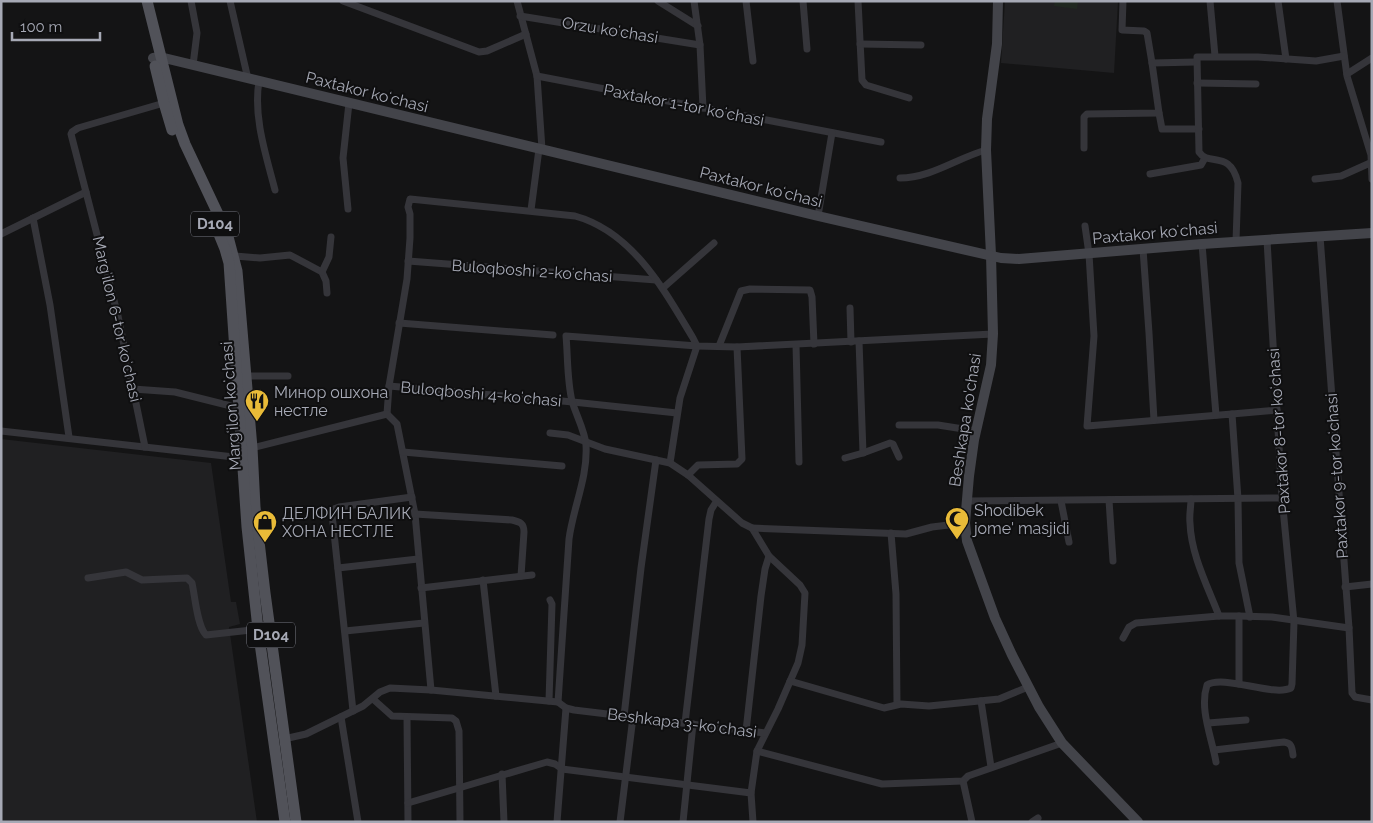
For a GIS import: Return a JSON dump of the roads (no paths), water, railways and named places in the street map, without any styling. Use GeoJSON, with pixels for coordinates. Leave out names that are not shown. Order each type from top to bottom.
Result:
{"type":"FeatureCollection","features":[{"type":"Feature","properties":{"kind":"main road","name":"Margʻilon koʻchasi"},"geometry":{"type":"LineString","coordinates":[[140,1],[180,131],[227,233],[235,256],[252,448],[255,507],[296,822]]}},
{"type":"Feature","properties":{"kind":"main road","name":"Margʻilon koʻchasi"},"geometry":{"type":"LineString","coordinates":[[148,1],[164,103],[182,155],[218,231],[229,263],[248,527],[258,629],[284,822]]}},
{"type":"Feature","properties":{"kind":"main road","name":"Beshkapa ko'chasi"},"geometry":{"type":"LineString","coordinates":[[998,1],[997,44],[986,150],[991,256],[991,364],[968,476],[965,523],[968,541],[992,610],[1028,688],[1062,743],[1138,822]]}},
{"type":"Feature","properties":{"kind":"main road","name":"Paxtakor koʻchasi"},"geometry":{"type":"LineString","coordinates":[[157,58],[991,256],[1019,259],[1236,241],[1372,233]]}},
{"type":"Feature","properties":{"kind":"street"},"geometry":{"type":"LineString","coordinates":[[191,1],[197,33],[192,65]]}},
{"type":"Feature","properties":{"kind":"street"},"geometry":{"type":"LineString","coordinates":[[230,1],[253,80],[265,151],[275,190]]}},
{"type":"Feature","properties":{"kind":"street"},"geometry":{"type":"LineString","coordinates":[[343,1],[478,52],[488,51],[526,34]]}},
{"type":"Feature","properties":{"kind":"street"},"geometry":{"type":"LineString","coordinates":[[517,1],[537,76],[540,149],[531,210]]}},
{"type":"Feature","properties":{"kind":"street"},"geometry":{"type":"LineString","coordinates":[[658,1],[698,26]]}},
{"type":"Feature","properties":{"kind":"street"},"geometry":{"type":"LineString","coordinates":[[694,1],[700,45],[703,108]]}},
{"type":"Feature","properties":{"kind":"street"},"geometry":{"type":"LineString","coordinates":[[746,1],[753,61]]}},
{"type":"Feature","properties":{"kind":"street"},"geometry":{"type":"LineString","coordinates":[[804,1],[807,49]]}},
{"type":"Feature","properties":{"kind":"street"},"geometry":{"type":"LineString","coordinates":[[858,1],[862,80],[864,83],[910,98]]}},
{"type":"Feature","properties":{"kind":"street"},"geometry":{"type":"LineString","coordinates":[[1123,1],[1122,30],[1144,31],[1148,34],[1158,113],[1162,129],[1199,129]]}},
{"type":"Feature","properties":{"kind":"street"},"geometry":{"type":"LineString","coordinates":[[1210,1],[1215,56]]}},
{"type":"Feature","properties":{"kind":"street"},"geometry":{"type":"LineString","coordinates":[[1278,1],[1286,59]]}},
{"type":"Feature","properties":{"kind":"street"},"geometry":{"type":"LineString","coordinates":[[1337,1],[1347,74],[1371,157],[1372,179]]}},
{"type":"Feature","properties":{"kind":"street","name":"Orzu koʻchasi"},"geometry":{"type":"LineString","coordinates":[[520,16],[700,45]]}},
{"type":"Feature","properties":{"kind":"street"},"geometry":{"type":"LineString","coordinates":[[860,44],[921,45]]}},
{"type":"Feature","properties":{"kind":"street"},"geometry":{"type":"LineString","coordinates":[[1236,241],[1238,183],[1234,171],[1225,162],[1205,158],[1199,152],[1197,57],[1258,57],[1316,61],[1344,56]]}},
{"type":"Feature","properties":{"kind":"street"},"geometry":{"type":"LineString","coordinates":[[1347,74],[1372,58]]}},
{"type":"Feature","properties":{"kind":"street"},"geometry":{"type":"LineString","coordinates":[[1152,62],[1196,62]]}},
{"type":"Feature","properties":{"kind":"street","name":"Paxtakor 1-tor koʻchasi"},"geometry":{"type":"LineString","coordinates":[[537,76],[881,142]]}},
{"type":"Feature","properties":{"kind":"street"},"geometry":{"type":"LineString","coordinates":[[1197,83],[1256,84]]}},
{"type":"Feature","properties":{"kind":"street","name":"Margʻilon 6-tor koʻchasi"},"geometry":{"type":"LineString","coordinates":[[145,447],[118,316],[71,134],[78,128],[164,103]]}},
{"type":"Feature","properties":{"kind":"street"},"geometry":{"type":"LineString","coordinates":[[348,209],[343,158],[349,103]]}},
{"type":"Feature","properties":{"kind":"street"},"geometry":{"type":"LineString","coordinates":[[1084,148],[1084,117],[1087,114],[1158,113]]}},
{"type":"Feature","properties":{"kind":"street"},"geometry":{"type":"LineString","coordinates":[[818,216],[832,133]]}},
{"type":"Feature","properties":{"kind":"street"},"geometry":{"type":"LineString","coordinates":[[900,178],[918,177],[986,150]]}},
{"type":"Feature","properties":{"kind":"street"},"geometry":{"type":"LineString","coordinates":[[1316,179],[1341,176],[1371,157]]}},
{"type":"Feature","properties":{"kind":"street"},"geometry":{"type":"LineString","coordinates":[[1150,174],[1201,165],[1205,158]]}},
{"type":"Feature","properties":{"kind":"street"},"geometry":{"type":"LineString","coordinates":[[1,234],[86,192]]}},
{"type":"Feature","properties":{"kind":"street"},"geometry":{"type":"LineString","coordinates":[[431,690],[415,514],[397,424],[387,414],[389,386],[407,279],[410,222],[409,201],[413,198],[531,210],[584,218],[602,227],[624,242],[638,256],[663,288],[696,346],[677,414],[670,463]]}},
{"type":"Feature","properties":{"kind":"street"},"geometry":{"type":"LineString","coordinates":[[33,218],[50,305],[68,437]]}},
{"type":"Feature","properties":{"kind":"street"},"geometry":{"type":"LineString","coordinates":[[1085,226],[1089,254],[1094,336],[1087,426],[1277,410]]}},
{"type":"Feature","properties":{"kind":"street","name":"Paxtakor 9-tor koʻchasi"},"geometry":{"type":"LineString","coordinates":[[1320,236],[1349,628],[1352,693],[1355,697],[1372,700]]}},
{"type":"Feature","properties":{"kind":"street"},"geometry":{"type":"LineString","coordinates":[[322,272],[329,257],[331,237]]}},
{"type":"Feature","properties":{"kind":"street","name":"Paxtakor 8-tor koʻchasi"},"geometry":{"type":"LineString","coordinates":[[1216,762],[1204,704],[1207,685],[1212,683],[1239,684],[1284,691],[1291,688],[1294,622],[1282,498],[1267,240]]}},
{"type":"Feature","properties":{"kind":"street"},"geometry":{"type":"LineString","coordinates":[[663,288],[714,243]]}},
{"type":"Feature","properties":{"kind":"street"},"geometry":{"type":"LineString","coordinates":[[1202,244],[1216,415]]}},
{"type":"Feature","properties":{"kind":"street"},"geometry":{"type":"LineString","coordinates":[[1143,249],[1154,420]]}},
{"type":"Feature","properties":{"kind":"street"},"geometry":{"type":"LineString","coordinates":[[235,256],[260,258],[290,255],[322,272],[326,281],[327,294]]}},
{"type":"Feature","properties":{"kind":"street","name":"Buloqboshi 2-koʻchasi"},"geometry":{"type":"LineString","coordinates":[[408,262],[656,280]]}},
{"type":"Feature","properties":{"kind":"street"},"geometry":{"type":"LineString","coordinates":[[719,346],[741,291],[750,289],[810,290],[814,344]]}},
{"type":"Feature","properties":{"kind":"street"},"geometry":{"type":"LineString","coordinates":[[850,308],[855,342],[863,454]]}},
{"type":"Feature","properties":{"kind":"street"},"geometry":{"type":"LineString","coordinates":[[399,323],[553,335]]}},
{"type":"Feature","properties":{"kind":"street"},"geometry":{"type":"LineString","coordinates":[[284,739],[306,734],[363,706],[380,692],[390,688],[558,702],[569,539],[583,478],[586,443],[570,390],[566,336],[696,346],[737,347],[992,334]]}},
{"type":"Feature","properties":{"kind":"street"},"geometry":{"type":"LineString","coordinates":[[796,345],[799,462]]}},
{"type":"Feature","properties":{"kind":"street"},"geometry":{"type":"LineString","coordinates":[[688,476],[695,466],[698,465],[737,464],[742,459],[737,347]]}},
{"type":"Feature","properties":{"kind":"street"},"geometry":{"type":"LineString","coordinates":[[246,376],[288,376]]}},
{"type":"Feature","properties":{"kind":"street","name":"Buloqboshi 4-koʻchasi"},"geometry":{"type":"LineString","coordinates":[[389,386],[573,402],[677,414]]}},
{"type":"Feature","properties":{"kind":"street"},"geometry":{"type":"LineString","coordinates":[[133,389],[175,392],[239,408]]}},
{"type":"Feature","properties":{"kind":"street"},"geometry":{"type":"LineString","coordinates":[[252,448],[387,414]]}},
{"type":"Feature","properties":{"kind":"street"},"geometry":{"type":"LineString","coordinates":[[1232,414],[1238,499],[1239,563],[1250,617]]}},
{"type":"Feature","properties":{"kind":"street"},"geometry":{"type":"LineString","coordinates":[[899,425],[938,425],[976,431]]}},
{"type":"Feature","properties":{"kind":"street"},"geometry":{"type":"LineString","coordinates":[[1,430],[243,458]]}},
{"type":"Feature","properties":{"kind":"street","name":"Beshkapa 3-koʻchasi"},"geometry":{"type":"LineString","coordinates":[[550,433],[568,435],[605,449],[670,463],[688,476],[742,523],[752,528],[769,556],[800,584],[805,593],[802,644],[798,663],[778,709],[765,733],[566,708],[558,702]]}},
{"type":"Feature","properties":{"kind":"street"},"geometry":{"type":"LineString","coordinates":[[845,458],[863,454],[890,443],[893,444],[899,457]]}},
{"type":"Feature","properties":{"kind":"street"},"geometry":{"type":"LineString","coordinates":[[403,452],[562,466]]}},
{"type":"Feature","properties":{"kind":"street"},"geometry":{"type":"LineString","coordinates":[[624,716],[656,460]]}},
{"type":"Feature","properties":{"kind":"street"},"geometry":{"type":"LineString","coordinates":[[353,710],[332,514],[338,507],[412,497]]}},
{"type":"Feature","properties":{"kind":"street"},"geometry":{"type":"LineString","coordinates":[[967,501],[1282,498]]}},
{"type":"Feature","properties":{"kind":"street"},"geometry":{"type":"LineString","coordinates":[[1191,499],[1190,522],[1192,541],[1219,616]]}},
{"type":"Feature","properties":{"kind":"street"},"geometry":{"type":"LineString","coordinates":[[1109,500],[1113,560]]}},
{"type":"Feature","properties":{"kind":"street"},"geometry":{"type":"LineString","coordinates":[[1061,501],[1069,542]]}},
{"type":"Feature","properties":{"kind":"street"},"geometry":{"type":"LineString","coordinates":[[683,822],[689,724],[709,519],[711,510],[716,502]]}},
{"type":"Feature","properties":{"kind":"street"},"geometry":{"type":"LineString","coordinates":[[415,514],[512,520],[522,523],[524,532],[521,576]]}},
{"type":"Feature","properties":{"kind":"street"},"geometry":{"type":"LineString","coordinates":[[752,528],[906,534],[932,527],[965,523]]}},
{"type":"Feature","properties":{"kind":"street"},"geometry":{"type":"LineString","coordinates":[[891,533],[896,594],[897,704]]}},
{"type":"Feature","properties":{"kind":"street"},"geometry":{"type":"LineString","coordinates":[[746,731],[762,587],[769,556]]}},
{"type":"Feature","properties":{"kind":"street"},"geometry":{"type":"LineString","coordinates":[[338,568],[418,559]]}},
{"type":"Feature","properties":{"kind":"street"},"geometry":{"type":"LineString","coordinates":[[88,578],[126,572],[142,580],[188,578],[192,583],[200,623],[206,635],[270,628]]}},
{"type":"Feature","properties":{"kind":"street"},"geometry":{"type":"LineString","coordinates":[[421,588],[532,575]]}},
{"type":"Feature","properties":{"kind":"street"},"geometry":{"type":"LineString","coordinates":[[483,580],[496,696]]}},
{"type":"Feature","properties":{"kind":"street"},"geometry":{"type":"LineString","coordinates":[[1345,587],[1372,584]]}},
{"type":"Feature","properties":{"kind":"street"},"geometry":{"type":"LineString","coordinates":[[549,701],[552,604],[550,600]]}},
{"type":"Feature","properties":{"kind":"street"},"geometry":{"type":"LineString","coordinates":[[1123,638],[1131,624],[1219,616],[1272,617],[1294,622],[1349,628]]}},
{"type":"Feature","properties":{"kind":"street"},"geometry":{"type":"LineString","coordinates":[[1239,616],[1239,684]]}},
{"type":"Feature","properties":{"kind":"street"},"geometry":{"type":"LineString","coordinates":[[345,631],[424,623]]}},
{"type":"Feature","properties":{"kind":"street"},"geometry":{"type":"LineString","coordinates":[[790,681],[876,707],[890,707],[897,704],[929,706],[999,699],[1028,688]]}},
{"type":"Feature","properties":{"kind":"street"},"geometry":{"type":"LineString","coordinates":[[373,699],[392,716],[452,718],[456,721],[459,731],[460,822]]}},
{"type":"Feature","properties":{"kind":"street"},"geometry":{"type":"LineString","coordinates":[[981,700],[991,767]]}},
{"type":"Feature","properties":{"kind":"street"},"geometry":{"type":"LineString","coordinates":[[556,822],[566,708]]}},
{"type":"Feature","properties":{"kind":"street"},"geometry":{"type":"LineString","coordinates":[[341,717],[358,822]]}},
{"type":"Feature","properties":{"kind":"street"},"geometry":{"type":"LineString","coordinates":[[407,717],[408,822]]}},
{"type":"Feature","properties":{"kind":"street"},"geometry":{"type":"LineString","coordinates":[[620,822],[633,717]]}},
{"type":"Feature","properties":{"kind":"street"},"geometry":{"type":"LineString","coordinates":[[1208,723],[1246,720]]}},
{"type":"Feature","properties":{"kind":"street"},"geometry":{"type":"LineString","coordinates":[[753,822],[751,793],[757,751],[765,733]]}},
{"type":"Feature","properties":{"kind":"street"},"geometry":{"type":"LineString","coordinates":[[1214,750],[1284,742],[1292,747],[1293,756]]}},
{"type":"Feature","properties":{"kind":"street"},"geometry":{"type":"LineString","coordinates":[[757,751],[882,784],[963,781],[968,776],[991,767],[1062,743]]}},
{"type":"Feature","properties":{"kind":"street"},"geometry":{"type":"LineString","coordinates":[[408,803],[542,762],[555,764],[562,769],[751,793]]}},
{"type":"Feature","properties":{"kind":"street"},"geometry":{"type":"LineString","coordinates":[[502,774],[504,822]]}},
{"type":"Feature","properties":{"kind":"street"},"geometry":{"type":"LineString","coordinates":[[963,781],[972,822]]}},
{"type":"Feature","properties":{"kind":"place","name":"Минор ошхона нестле"},"geometry":{"type":"Point","coordinates":[257,422]}},
{"type":"Feature","properties":{"kind":"place","name":"Shodibek jome' masjidi"},"geometry":{"type":"Point","coordinates":[957,540]}},
{"type":"Feature","properties":{"kind":"place","name":"ДЕЛФИН БАЛИК ХОНА НЕСТЛЕ"},"geometry":{"type":"Point","coordinates":[265,543]}}]}
